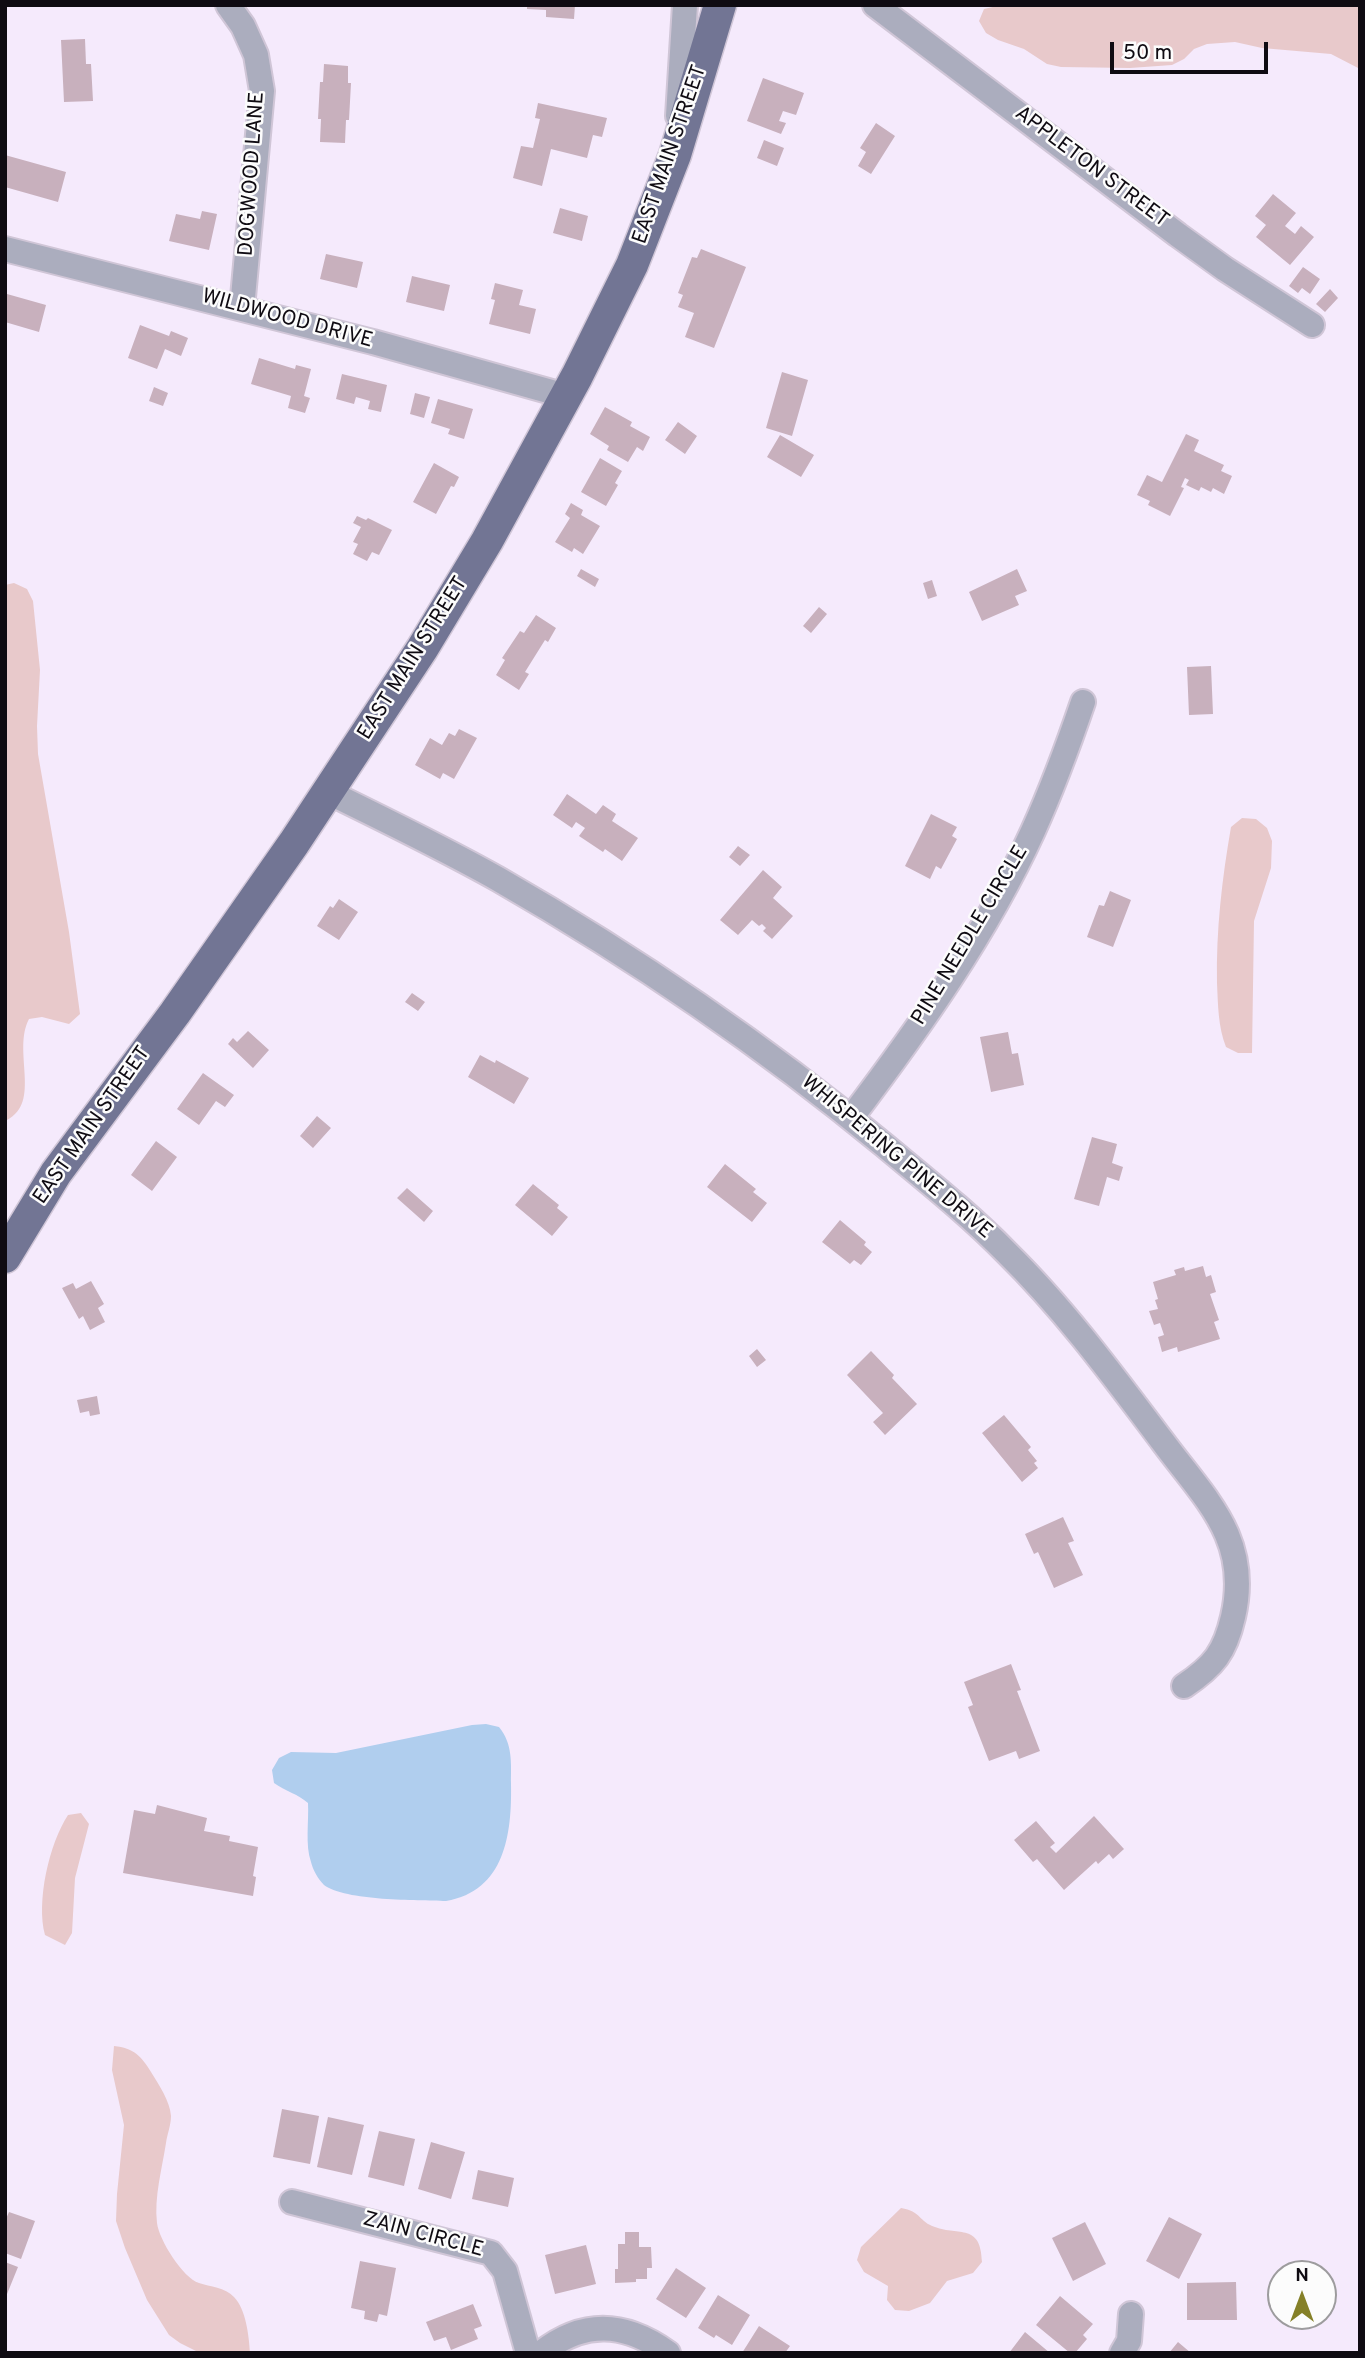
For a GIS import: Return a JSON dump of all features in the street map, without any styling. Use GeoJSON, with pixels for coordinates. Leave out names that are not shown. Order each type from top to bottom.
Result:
{"type":"FeatureCollection","features":[{"type":"Feature","properties":{"kind":"main road","name":"EAST MAIN STREET"},"geometry":{"type":"LineString","coordinates":[[5,1257],[56,1173],[235,928],[328,792],[455,595],[566,396],[632,265],[675,155],[720,5]]}},
{"type":"Feature","properties":{"kind":"street","name":"DOGWOOD LANE"},"geometry":{"type":"LineString","coordinates":[[228,5],[243,26],[256,55],[261,91],[242,308]]}},
{"type":"Feature","properties":{"kind":"street"},"geometry":{"type":"LineString","coordinates":[[675,155],[685,5]]}},
{"type":"Feature","properties":{"kind":"street","name":"APPLETON STREET"},"geometry":{"type":"LineString","coordinates":[[875,5],[1187,242],[1312,325]]}},
{"type":"Feature","properties":{"kind":"street","name":"WILDWOOD DRIVE"},"geometry":{"type":"LineString","coordinates":[[5,249],[242,308],[566,396]]}},
{"type":"Feature","properties":{"kind":"street","name":"PINE NEEDLE CIRCLE"},"geometry":{"type":"LineString","coordinates":[[851,1118],[908,1043],[996,903],[1032,832],[1083,702]]}},
{"type":"Feature","properties":{"kind":"street","name":"WHISPERING PINE DRIVE"},"geometry":{"type":"LineString","coordinates":[[328,792],[494,877],[579,928],[747,1040],[851,1118],[955,1205],[1029,1275],[1149,1424],[1218,1516],[1237,1558],[1239,1580],[1235,1611],[1222,1652],[1206,1672],[1184,1686]]}},
{"type":"Feature","properties":{"kind":"street","name":"ZAIN CIRCLE"},"geometry":{"type":"LineString","coordinates":[[292,2202],[491,2253],[505,2271],[528,2353]]}},
{"type":"Feature","properties":{"kind":"street"},"geometry":{"type":"LineString","coordinates":[[1122,2353],[1129,2342],[1131,2314]]}},
{"type":"Feature","properties":{"kind":"street"},"geometry":{"type":"LineString","coordinates":[[541,2353],[555,2342],[573,2334],[612,2328],[651,2340],[668,2353]]}},
{"type":"Feature","properties":{"kind":"shaded area"},"geometry":{"type":"Polygon","coordinates":[[[1360,5],[1360,69],[1331,54],[1262,48],[1235,42],[1207,44],[1194,49],[1184,59],[1172,65],[1130,68],[1061,67],[1047,64],[1024,49],[998,40],[986,33],[979,21],[984,9],[997,6],[1360,5]]]}},
{"type":"Feature","properties":{"kind":"shaded area"},"geometry":{"type":"Polygon","coordinates":[[[14,583],[27,589],[33,601],[40,670],[38,754],[69,932],[80,1014],[69,1024],[42,1017],[29,1019],[23,1046],[23,1101],[17,1112],[5,1120],[5,585],[14,583]]]}},
{"type":"Feature","properties":{"kind":"shaded area"},"geometry":{"type":"Polygon","coordinates":[[[1242,818],[1256,819],[1267,828],[1272,841],[1271,868],[1254,921],[1252,1053],[1238,1053],[1226,1047],[1218,1007],[1217,963],[1222,885],[1231,827],[1242,818]]]}},
{"type":"Feature","properties":{"kind":"shaded area"},"geometry":{"type":"Polygon","coordinates":[[[81,1813],[89,1824],[75,1878],[72,1933],[65,1945],[45,1935],[43,1890],[50,1857],[61,1827],[68,1815],[81,1813]]]}},
{"type":"Feature","properties":{"kind":"shaded area"},"geometry":{"type":"Polygon","coordinates":[[[114,2046],[132,2051],[140,2057],[161,2088],[170,2110],[157,2203],[157,2223],[162,2239],[179,2266],[193,2280],[226,2291],[238,2302],[246,2323],[250,2353],[200,2353],[180,2343],[169,2335],[147,2300],[116,2221],[124,2125],[112,2070],[114,2046]]]}},
{"type":"Feature","properties":{"kind":"shaded area"},"geometry":{"type":"Polygon","coordinates":[[[901,2208],[935,2227],[973,2236],[978,2241],[982,2262],[973,2273],[947,2281],[930,2303],[909,2311],[895,2310],[887,2300],[888,2286],[864,2272],[857,2260],[861,2247],[901,2208]]]}},
{"type":"Feature","properties":{"kind":"water"},"geometry":{"type":"Polygon","coordinates":[[[486,1724],[499,1727],[507,1740],[511,1761],[511,1803],[510,1822],[501,1858],[493,1873],[481,1886],[466,1895],[446,1901],[364,1897],[324,1885],[314,1871],[309,1855],[308,1803],[274,1783],[272,1770],[279,1758],[291,1752],[336,1753],[486,1724]]]}},
{"type":"Feature","properties":{"kind":"building"},"geometry":{"type":"Polygon","coordinates":[[[527,5],[575,5],[574,19],[546,17],[546,10],[527,9],[527,5]]]}},
{"type":"Feature","properties":{"kind":"building"},"geometry":{"type":"Polygon","coordinates":[[[85,39],[86,64],[91,64],[93,101],[64,102],[61,40],[85,39]]]}},
{"type":"Feature","properties":{"kind":"building"},"geometry":{"type":"Polygon","coordinates":[[[324,64],[348,66],[348,83],[351,83],[345,143],[320,142],[321,119],[318,119],[324,64]]]}},
{"type":"Feature","properties":{"kind":"building"},"geometry":{"type":"Polygon","coordinates":[[[763,78],[804,93],[796,115],[783,111],[779,121],[786,123],[781,134],[747,121],[763,78]]]}},
{"type":"Feature","properties":{"kind":"building"},"geometry":{"type":"Polygon","coordinates":[[[538,103],[607,118],[602,137],[593,135],[587,158],[551,149],[542,186],[513,178],[521,146],[533,148],[540,119],[535,118],[538,103]]]}},
{"type":"Feature","properties":{"kind":"building"},"geometry":{"type":"Polygon","coordinates":[[[876,123],[895,136],[871,174],[858,166],[866,152],[860,148],[876,123]]]}},
{"type":"Feature","properties":{"kind":"building"},"geometry":{"type":"Polygon","coordinates":[[[764,140],[784,148],[777,166],[757,158],[764,140]]]}},
{"type":"Feature","properties":{"kind":"building"},"geometry":{"type":"Polygon","coordinates":[[[5,155],[66,172],[58,202],[5,187],[5,155]]]}},
{"type":"Feature","properties":{"kind":"building"},"geometry":{"type":"Polygon","coordinates":[[[1273,194],[1296,213],[1285,226],[1295,234],[1301,226],[1314,237],[1290,265],[1256,237],[1266,225],[1255,216],[1273,194]]]}},
{"type":"Feature","properties":{"kind":"building"},"geometry":{"type":"Polygon","coordinates":[[[560,208],[588,216],[582,241],[553,233],[560,208]]]}},
{"type":"Feature","properties":{"kind":"building"},"geometry":{"type":"Polygon","coordinates":[[[202,211],[217,214],[209,250],[169,241],[176,214],[200,219],[202,211]]]}},
{"type":"Feature","properties":{"kind":"building"},"geometry":{"type":"Polygon","coordinates":[[[701,249],[746,267],[714,348],[685,337],[694,313],[678,307],[683,295],[678,293],[692,257],[697,258],[701,249]]]}},
{"type":"Feature","properties":{"kind":"building"},"geometry":{"type":"Polygon","coordinates":[[[326,254],[363,262],[357,288],[320,279],[326,254]]]}},
{"type":"Feature","properties":{"kind":"building"},"geometry":{"type":"Polygon","coordinates":[[[1303,267],[1320,279],[1310,294],[1302,288],[1298,293],[1289,286],[1303,267]]]}},
{"type":"Feature","properties":{"kind":"building"},"geometry":{"type":"Polygon","coordinates":[[[412,276],[450,285],[444,311],[406,302],[412,276]]]}},
{"type":"Feature","properties":{"kind":"building"},"geometry":{"type":"Polygon","coordinates":[[[495,283],[523,290],[519,305],[536,309],[530,334],[489,324],[495,300],[491,299],[495,283]]]}},
{"type":"Feature","properties":{"kind":"building"},"geometry":{"type":"Polygon","coordinates":[[[1330,289],[1338,298],[1325,312],[1316,304],[1330,289]]]}},
{"type":"Feature","properties":{"kind":"building"},"geometry":{"type":"Polygon","coordinates":[[[7,294],[46,305],[39,332],[5,322],[7,294]]]}},
{"type":"Feature","properties":{"kind":"building"},"geometry":{"type":"Polygon","coordinates":[[[140,325],[169,336],[171,331],[188,338],[181,356],[165,349],[157,369],[128,358],[140,325]]]}},
{"type":"Feature","properties":{"kind":"building"},"geometry":{"type":"Polygon","coordinates":[[[259,358],[295,369],[296,365],[311,369],[304,396],[310,398],[305,413],[288,408],[291,396],[251,384],[259,358]]]}},
{"type":"Feature","properties":{"kind":"building"},"geometry":{"type":"Polygon","coordinates":[[[782,372],[808,380],[792,436],[766,428],[782,372]]]}},
{"type":"Feature","properties":{"kind":"building"},"geometry":{"type":"Polygon","coordinates":[[[342,374],[387,385],[381,412],[368,409],[370,401],[356,397],[354,404],[336,399],[342,374]]]}},
{"type":"Feature","properties":{"kind":"building"},"geometry":{"type":"Polygon","coordinates":[[[154,387],[168,393],[163,406],[149,401],[154,387]]]}},
{"type":"Feature","properties":{"kind":"building"},"geometry":{"type":"Polygon","coordinates":[[[415,393],[430,397],[424,418],[410,414],[415,393]]]}},
{"type":"Feature","properties":{"kind":"building"},"geometry":{"type":"Polygon","coordinates":[[[438,399],[473,409],[464,439],[448,434],[450,429],[431,423],[438,399]]]}},
{"type":"Feature","properties":{"kind":"building"},"geometry":{"type":"Polygon","coordinates":[[[605,407],[632,422],[630,426],[650,437],[643,451],[637,447],[628,462],[607,450],[609,446],[590,434],[605,407]]]}},
{"type":"Feature","properties":{"kind":"building"},"geometry":{"type":"Polygon","coordinates":[[[678,422],[697,436],[685,454],[665,440],[678,422]]]}},
{"type":"Feature","properties":{"kind":"building"},"geometry":{"type":"Polygon","coordinates":[[[1186,434],[1199,440],[1194,451],[1224,465],[1221,471],[1232,476],[1224,494],[1213,488],[1211,492],[1201,487],[1199,491],[1186,485],[1189,480],[1185,478],[1181,487],[1184,488],[1170,516],[1148,505],[1150,501],[1137,495],[1147,475],[1162,482],[1186,434]]]}},
{"type":"Feature","properties":{"kind":"building"},"geometry":{"type":"Polygon","coordinates":[[[780,435],[814,455],[801,477],[767,457],[780,435]]]}},
{"type":"Feature","properties":{"kind":"building"},"geometry":{"type":"Polygon","coordinates":[[[600,458],[622,471],[615,483],[618,485],[606,506],[581,492],[600,458]]]}},
{"type":"Feature","properties":{"kind":"building"},"geometry":{"type":"Polygon","coordinates":[[[434,463],[459,477],[436,514],[413,502],[434,463]]]}},
{"type":"Feature","properties":{"kind":"building"},"geometry":{"type":"Polygon","coordinates":[[[571,503],[583,510],[581,515],[600,526],[583,554],[574,548],[572,552],[555,542],[570,518],[565,514],[571,503]]]}},
{"type":"Feature","properties":{"kind":"building"},"geometry":{"type":"Polygon","coordinates":[[[357,516],[366,520],[368,518],[392,530],[379,555],[372,552],[367,561],[353,554],[358,544],[353,542],[361,527],[353,523],[357,516]]]}},
{"type":"Feature","properties":{"kind":"building"},"geometry":{"type":"Polygon","coordinates":[[[581,569],[599,579],[595,587],[577,576],[581,569]]]}},
{"type":"Feature","properties":{"kind":"building"},"geometry":{"type":"Polygon","coordinates":[[[1017,569],[1027,591],[1015,596],[1019,605],[982,621],[969,592],[1017,569]]]}},
{"type":"Feature","properties":{"kind":"building"},"geometry":{"type":"Polygon","coordinates":[[[932,580],[937,596],[928,599],[923,583],[932,580]]]}},
{"type":"Feature","properties":{"kind":"building"},"geometry":{"type":"Polygon","coordinates":[[[819,607],[827,614],[811,633],[803,626],[819,607]]]}},
{"type":"Feature","properties":{"kind":"building"},"geometry":{"type":"Polygon","coordinates":[[[536,615],[556,628],[525,672],[529,674],[519,690],[496,675],[505,660],[502,658],[520,631],[524,633],[536,615]]]}},
{"type":"Feature","properties":{"kind":"building"},"geometry":{"type":"Polygon","coordinates":[[[1211,666],[1213,714],[1189,715],[1187,667],[1211,666]]]}},
{"type":"Feature","properties":{"kind":"building"},"geometry":{"type":"Polygon","coordinates":[[[459,729],[477,738],[454,779],[443,773],[440,779],[415,765],[430,738],[442,745],[449,733],[455,736],[459,729]]]}},
{"type":"Feature","properties":{"kind":"building"},"geometry":{"type":"Polygon","coordinates":[[[567,794],[596,814],[603,805],[616,814],[612,821],[638,838],[622,861],[579,836],[585,828],[576,822],[572,828],[553,815],[567,794]]]}},
{"type":"Feature","properties":{"kind":"building"},"geometry":{"type":"Polygon","coordinates":[[[931,814],[957,827],[952,836],[957,839],[941,869],[936,866],[930,879],[905,866],[931,814]]]}},
{"type":"Feature","properties":{"kind":"building"},"geometry":{"type":"Polygon","coordinates":[[[738,846],[750,855],[740,866],[729,857],[738,846]]]}},
{"type":"Feature","properties":{"kind":"building"},"geometry":{"type":"Polygon","coordinates":[[[763,870],[782,887],[773,898],[793,916],[772,939],[763,931],[766,928],[762,924],[759,926],[752,920],[738,935],[720,920],[763,870]]]}},
{"type":"Feature","properties":{"kind":"building"},"geometry":{"type":"Polygon","coordinates":[[[1110,891],[1131,900],[1113,947],[1087,937],[1099,905],[1104,906],[1110,891]]]}},
{"type":"Feature","properties":{"kind":"building"},"geometry":{"type":"Polygon","coordinates":[[[339,899],[358,912],[339,940],[317,926],[330,906],[333,908],[339,899]]]}},
{"type":"Feature","properties":{"kind":"building"},"geometry":{"type":"Polygon","coordinates":[[[412,993],[425,1002],[418,1011],[405,1002],[412,993]]]}},
{"type":"Feature","properties":{"kind":"building"},"geometry":{"type":"Polygon","coordinates":[[[248,1031],[269,1050],[253,1068],[228,1044],[233,1038],[237,1042],[248,1031]]]}},
{"type":"Feature","properties":{"kind":"building"},"geometry":{"type":"Polygon","coordinates":[[[1008,1032],[1012,1054],[1018,1053],[1024,1085],[991,1092],[980,1037],[1008,1032]]]}},
{"type":"Feature","properties":{"kind":"building"},"geometry":{"type":"Polygon","coordinates":[[[480,1055],[495,1063],[496,1060],[529,1078],[514,1104],[468,1077],[480,1055]]]}},
{"type":"Feature","properties":{"kind":"building"},"geometry":{"type":"Polygon","coordinates":[[[203,1073],[234,1095],[225,1107],[216,1101],[199,1125],[177,1109],[203,1073]]]}},
{"type":"Feature","properties":{"kind":"building"},"geometry":{"type":"Polygon","coordinates":[[[317,1116],[331,1128],[313,1148],[300,1136],[317,1116]]]}},
{"type":"Feature","properties":{"kind":"building"},"geometry":{"type":"Polygon","coordinates":[[[1092,1137],[1117,1144],[1112,1163],[1123,1167],[1119,1181],[1107,1177],[1099,1206],[1074,1199],[1092,1137]]]}},
{"type":"Feature","properties":{"kind":"building"},"geometry":{"type":"Polygon","coordinates":[[[156,1141],[177,1157],[152,1191],[131,1175],[156,1141]]]}},
{"type":"Feature","properties":{"kind":"building"},"geometry":{"type":"Polygon","coordinates":[[[725,1164],[756,1189],[753,1192],[767,1203],[752,1222],[707,1187],[725,1164]]]}},
{"type":"Feature","properties":{"kind":"building"},"geometry":{"type":"Polygon","coordinates":[[[533,1184],[559,1205],[557,1208],[568,1217],[552,1236],[515,1205],[533,1184]]]}},
{"type":"Feature","properties":{"kind":"building"},"geometry":{"type":"Polygon","coordinates":[[[407,1188],[433,1211],[424,1222],[397,1198],[407,1188]]]}},
{"type":"Feature","properties":{"kind":"building"},"geometry":{"type":"Polygon","coordinates":[[[840,1220],[866,1242],[864,1245],[872,1252],[861,1265],[854,1260],[850,1264],[822,1242],[840,1220]]]}},
{"type":"Feature","properties":{"kind":"building"},"geometry":{"type":"Polygon","coordinates":[[[1203,1266],[1206,1277],[1211,1275],[1216,1292],[1210,1294],[1219,1320],[1214,1322],[1220,1339],[1178,1352],[1177,1347],[1162,1352],[1158,1337],[1164,1335],[1160,1323],[1154,1325],[1149,1311],[1158,1309],[1153,1282],[1176,1275],[1174,1270],[1184,1267],[1185,1271],[1203,1266]]]}},
{"type":"Feature","properties":{"kind":"building"},"geometry":{"type":"Polygon","coordinates":[[[91,1281],[104,1304],[98,1308],[105,1322],[90,1330],[83,1316],[79,1319],[62,1288],[73,1283],[76,1289],[91,1281]]]}},
{"type":"Feature","properties":{"kind":"building"},"geometry":{"type":"Polygon","coordinates":[[[757,1349],[766,1360],[757,1367],[749,1356],[757,1349]]]}},
{"type":"Feature","properties":{"kind":"building"},"geometry":{"type":"Polygon","coordinates":[[[871,1351],[917,1404],[885,1435],[873,1422],[883,1413],[847,1375],[871,1351]]]}},
{"type":"Feature","properties":{"kind":"building"},"geometry":{"type":"Polygon","coordinates":[[[97,1396],[100,1414],[90,1416],[89,1411],[80,1413],[77,1400],[97,1396]]]}},
{"type":"Feature","properties":{"kind":"building"},"geometry":{"type":"Polygon","coordinates":[[[1004,1415],[1031,1447],[1028,1450],[1037,1461],[1034,1463],[1038,1468],[1022,1482],[982,1433],[1004,1415]]]}},
{"type":"Feature","properties":{"kind":"building"},"geometry":{"type":"Polygon","coordinates":[[[1063,1517],[1074,1541],[1068,1543],[1083,1575],[1054,1588],[1038,1552],[1034,1554],[1025,1534],[1063,1517]]]}},
{"type":"Feature","properties":{"kind":"building"},"geometry":{"type":"Polygon","coordinates":[[[1011,1664],[1021,1690],[1017,1691],[1040,1751],[1019,1759],[1016,1751],[989,1761],[968,1707],[973,1705],[964,1682],[1011,1664]]]}},
{"type":"Feature","properties":{"kind":"building"},"geometry":{"type":"Polygon","coordinates":[[[157,1805],[207,1818],[204,1831],[230,1836],[229,1841],[258,1847],[253,1896],[123,1873],[134,1810],[155,1814],[157,1805]]]}},
{"type":"Feature","properties":{"kind":"building"},"geometry":{"type":"Polygon","coordinates":[[[1094,1816],[1124,1849],[1113,1859],[1109,1854],[1098,1864],[1096,1861],[1064,1890],[1037,1859],[1033,1862],[1014,1840],[1036,1821],[1055,1843],[1050,1847],[1056,1853],[1094,1816]]]}},
{"type":"Feature","properties":{"kind":"building"},"geometry":{"type":"Polygon","coordinates":[[[282,2109],[319,2116],[310,2164],[273,2157],[282,2109]]]}},
{"type":"Feature","properties":{"kind":"building"},"geometry":{"type":"Polygon","coordinates":[[[328,2117],[364,2125],[352,2175],[317,2167],[328,2117]]]}},
{"type":"Feature","properties":{"kind":"building"},"geometry":{"type":"Polygon","coordinates":[[[379,2131],[415,2139],[404,2186],[368,2177],[379,2131]]]}},
{"type":"Feature","properties":{"kind":"building"},"geometry":{"type":"Polygon","coordinates":[[[431,2142],[465,2152],[451,2199],[418,2189],[431,2142]]]}},
{"type":"Feature","properties":{"kind":"building"},"geometry":{"type":"Polygon","coordinates":[[[478,2170],[514,2178],[508,2207],[472,2199],[478,2170]]]}},
{"type":"Feature","properties":{"kind":"building"},"geometry":{"type":"Polygon","coordinates":[[[9,2212],[35,2221],[21,2259],[5,2253],[5,2221],[9,2212]]]}},
{"type":"Feature","properties":{"kind":"building"},"geometry":{"type":"Polygon","coordinates":[[[1169,2217],[1202,2234],[1179,2279],[1146,2261],[1169,2217]]]}},
{"type":"Feature","properties":{"kind":"building"},"geometry":{"type":"Polygon","coordinates":[[[1085,2222],[1106,2264],[1073,2281],[1052,2238],[1085,2222]]]}},
{"type":"Feature","properties":{"kind":"building"},"geometry":{"type":"Polygon","coordinates":[[[625,2232],[639,2232],[639,2247],[651,2247],[652,2268],[647,2268],[647,2279],[615,2283],[618,2244],[625,2244],[625,2232]]]}},
{"type":"Feature","properties":{"kind":"building"},"geometry":{"type":"Polygon","coordinates":[[[586,2245],[596,2284],[555,2294],[545,2255],[586,2245]]]}},
{"type":"Feature","properties":{"kind":"building"},"geometry":{"type":"Polygon","coordinates":[[[360,2261],[396,2268],[387,2316],[379,2314],[377,2322],[364,2319],[365,2311],[351,2308],[360,2261]]]}},
{"type":"Feature","properties":{"kind":"building"},"geometry":{"type":"Polygon","coordinates":[[[5,2262],[18,2267],[5,2299],[5,2262]]]}},
{"type":"Feature","properties":{"kind":"building"},"geometry":{"type":"Polygon","coordinates":[[[676,2268],[706,2288],[686,2318],[656,2299],[676,2268]]]}},
{"type":"Feature","properties":{"kind":"building"},"geometry":{"type":"Polygon","coordinates":[[[1236,2282],[1237,2320],[1187,2320],[1187,2283],[1236,2282]]]}},
{"type":"Feature","properties":{"kind":"building"},"geometry":{"type":"Polygon","coordinates":[[[718,2295],[750,2315],[732,2345],[698,2328],[718,2295]]]}},
{"type":"Feature","properties":{"kind":"building"},"geometry":{"type":"Polygon","coordinates":[[[1060,2296],[1093,2324],[1083,2335],[1087,2339],[1075,2353],[1070,2353],[1036,2325],[1060,2296]]]}},
{"type":"Feature","properties":{"kind":"building"},"geometry":{"type":"Polygon","coordinates":[[[473,2304],[482,2326],[474,2329],[478,2339],[451,2350],[446,2337],[434,2341],[426,2322],[473,2304]]]}},
{"type":"Feature","properties":{"kind":"building"},"geometry":{"type":"Polygon","coordinates":[[[759,2326],[790,2346],[785,2353],[742,2353],[759,2326]]]}},
{"type":"Feature","properties":{"kind":"building"},"geometry":{"type":"Polygon","coordinates":[[[1025,2332],[1050,2353],[1009,2353],[1025,2332]]]}},
{"type":"Feature","properties":{"kind":"building"},"geometry":{"type":"Polygon","coordinates":[[[1178,2342],[1191,2353],[1169,2353],[1178,2342]]]}}]}
